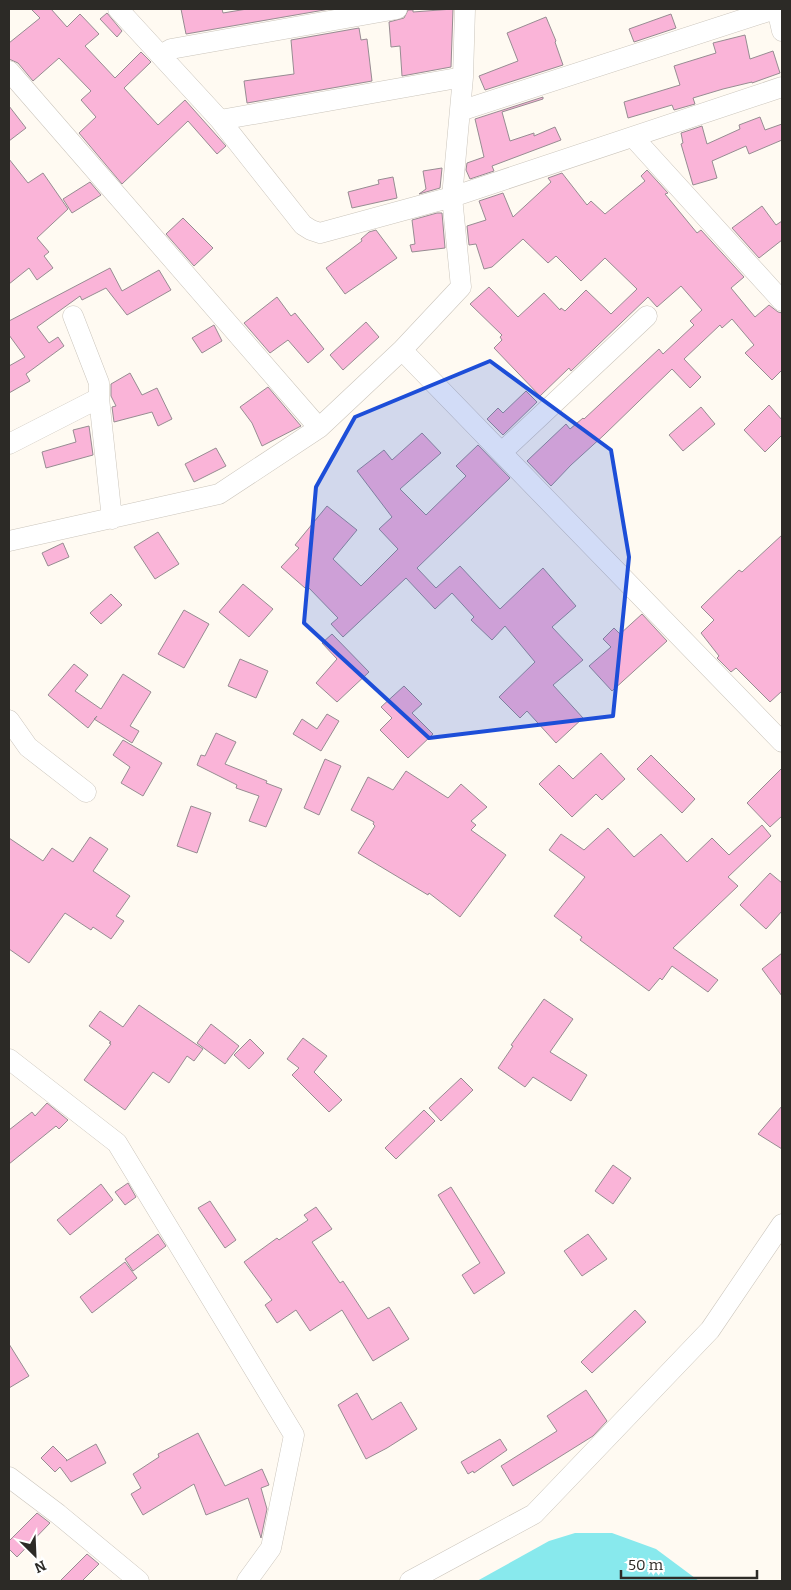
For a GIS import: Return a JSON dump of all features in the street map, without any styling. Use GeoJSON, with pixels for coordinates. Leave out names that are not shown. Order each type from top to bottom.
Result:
{"type":"FeatureCollection","features":[{"type":"Feature","properties":{"kind":"street"},"geometry":{"type":"LineString","coordinates":[[118,9],[220,120],[303,224],[311,230],[320,233],[452,197],[782,87]]}},
{"type":"Feature","properties":{"kind":"street"},"geometry":{"type":"LineString","coordinates":[[161,55],[171,49],[397,9]]}},
{"type":"Feature","properties":{"kind":"street"},"geometry":{"type":"LineString","coordinates":[[9,541],[219,494],[319,428],[402,350],[461,287],[452,197],[463,78],[465,9]]}},
{"type":"Feature","properties":{"kind":"street"},"geometry":{"type":"LineString","coordinates":[[460,111],[776,9],[782,31]]}},
{"type":"Feature","properties":{"kind":"street"},"geometry":{"type":"LineString","coordinates":[[9,71],[319,428]]}},
{"type":"Feature","properties":{"kind":"street"},"geometry":{"type":"LineString","coordinates":[[220,120],[463,78]]}},
{"type":"Feature","properties":{"kind":"street"},"geometry":{"type":"LineString","coordinates":[[633,137],[782,301]]}},
{"type":"Feature","properties":{"kind":"street"},"geometry":{"type":"LineString","coordinates":[[73,316],[99,383],[112,518]]}},
{"type":"Feature","properties":{"kind":"street"},"geometry":{"type":"LineString","coordinates":[[502,452],[647,316]]}},
{"type":"Feature","properties":{"kind":"street"},"geometry":{"type":"LineString","coordinates":[[402,350],[782,742]]}},
{"type":"Feature","properties":{"kind":"street"},"geometry":{"type":"LineString","coordinates":[[9,444],[99,398]]}},
{"type":"Feature","properties":{"kind":"street"},"geometry":{"type":"LineString","coordinates":[[9,720],[28,747],[86,792]]}},
{"type":"Feature","properties":{"kind":"street"},"geometry":{"type":"LineString","coordinates":[[9,1059],[117,1143],[294,1436],[271,1548],[247,1581]]}},
{"type":"Feature","properties":{"kind":"street"},"geometry":{"type":"LineString","coordinates":[[410,1581],[534,1514],[710,1330],[782,1224]]}},
{"type":"Feature","properties":{"kind":"street"},"geometry":{"type":"LineString","coordinates":[[9,1477],[58,1514],[139,1581]]}},
{"type":"Feature","properties":{"kind":"highlighted area"},"geometry":{"type":"Polygon","coordinates":[[[490,361],[611,450],[629,557],[613,716],[429,738],[304,623],[316,487],[355,417],[490,361]]]}},
{"type":"Feature","properties":{"kind":"water"},"geometry":{"type":"Polygon","coordinates":[[[575,1533],[612,1533],[656,1549],[699,1581],[477,1581],[549,1541],[575,1533]]]}},
{"type":"Feature","properties":{"kind":"building"},"geometry":{"type":"Polygon","coordinates":[[[31,9],[51,9],[67,27],[80,14],[99,34],[85,46],[115,78],[141,52],[151,62],[124,88],[158,125],[185,100],[226,146],[217,154],[188,121],[122,184],[79,133],[96,117],[81,100],[91,91],[59,58],[33,81],[18,63],[9,59],[9,43],[40,18],[31,9]]]}},
{"type":"Feature","properties":{"kind":"building"},"geometry":{"type":"Polygon","coordinates":[[[181,9],[222,9],[223,13],[247,9],[330,9],[186,34],[181,9]]]}},
{"type":"Feature","properties":{"kind":"building"},"geometry":{"type":"Polygon","coordinates":[[[453,9],[451,67],[402,76],[400,46],[391,47],[389,22],[404,18],[408,10],[413,10],[413,12],[453,9]]]}},
{"type":"Feature","properties":{"kind":"building"},"geometry":{"type":"Polygon","coordinates":[[[107,13],[122,31],[117,37],[100,19],[107,13]]]}},
{"type":"Feature","properties":{"kind":"building"},"geometry":{"type":"Polygon","coordinates":[[[671,14],[676,28],[634,42],[629,29],[671,14]]]}},
{"type":"Feature","properties":{"kind":"building"},"geometry":{"type":"Polygon","coordinates":[[[546,17],[563,65],[485,90],[479,76],[518,61],[507,33],[546,17]]]}},
{"type":"Feature","properties":{"kind":"building"},"geometry":{"type":"Polygon","coordinates":[[[359,28],[361,40],[367,39],[372,81],[247,103],[244,81],[294,74],[291,40],[359,28]]]}},
{"type":"Feature","properties":{"kind":"building"},"geometry":{"type":"Polygon","coordinates":[[[745,35],[750,59],[773,51],[780,73],[752,83],[693,98],[695,104],[674,110],[672,105],[628,118],[624,102],[680,85],[674,66],[716,53],[713,43],[745,35]]]}},
{"type":"Feature","properties":{"kind":"building"},"geometry":{"type":"Polygon","coordinates":[[[543,97],[543,99],[502,112],[510,141],[534,133],[534,136],[555,127],[561,140],[492,166],[494,171],[470,179],[466,170],[467,163],[484,157],[475,119],[543,97]]]}},
{"type":"Feature","properties":{"kind":"building"},"geometry":{"type":"Polygon","coordinates":[[[9,106],[26,128],[9,141],[9,106]]]}},
{"type":"Feature","properties":{"kind":"building"},"geometry":{"type":"Polygon","coordinates":[[[760,117],[765,130],[782,124],[782,140],[749,154],[746,146],[712,161],[717,178],[693,185],[681,144],[683,143],[681,133],[702,126],[707,144],[740,129],[739,125],[760,117]]]}},
{"type":"Feature","properties":{"kind":"building"},"geometry":{"type":"Polygon","coordinates":[[[9,159],[28,183],[43,173],[68,209],[37,238],[49,252],[44,256],[53,268],[37,280],[29,268],[9,284],[9,159]]]}},
{"type":"Feature","properties":{"kind":"building"},"geometry":{"type":"Polygon","coordinates":[[[442,168],[440,188],[419,194],[426,189],[423,171],[442,168]]]}},
{"type":"Feature","properties":{"kind":"building"},"geometry":{"type":"Polygon","coordinates":[[[647,170],[668,193],[665,194],[697,233],[701,230],[744,277],[731,288],[755,317],[769,305],[782,313],[782,370],[772,380],[745,353],[754,345],[732,319],[722,328],[720,325],[684,359],[701,377],[690,388],[672,369],[551,486],[527,461],[566,424],[570,429],[584,419],[659,349],[663,354],[694,325],[690,321],[702,310],[681,286],[657,307],[648,297],[571,371],[569,368],[540,396],[494,348],[502,340],[500,337],[502,335],[470,304],[489,287],[518,317],[544,293],[560,310],[561,308],[565,311],[586,290],[611,314],[637,289],[605,258],[581,281],[556,256],[548,263],[523,239],[492,267],[484,269],[476,244],[469,245],[467,226],[486,220],[479,201],[503,193],[513,217],[551,182],[548,178],[562,173],[587,205],[591,201],[605,214],[645,181],[641,176],[647,170]]]}},
{"type":"Feature","properties":{"kind":"building"},"geometry":{"type":"Polygon","coordinates":[[[393,177],[397,198],[352,208],[348,192],[379,184],[378,180],[393,177]]]}},
{"type":"Feature","properties":{"kind":"building"},"geometry":{"type":"Polygon","coordinates":[[[90,182],[101,195],[72,213],[63,199],[90,182]]]}},
{"type":"Feature","properties":{"kind":"building"},"geometry":{"type":"Polygon","coordinates":[[[762,206],[776,225],[782,221],[782,240],[759,258],[732,228],[762,206]]]}},
{"type":"Feature","properties":{"kind":"building"},"geometry":{"type":"Polygon","coordinates":[[[442,213],[445,248],[412,252],[410,245],[415,244],[412,220],[442,213]]]}},
{"type":"Feature","properties":{"kind":"building"},"geometry":{"type":"Polygon","coordinates":[[[183,218],[213,248],[194,266],[166,234],[183,218]]]}},
{"type":"Feature","properties":{"kind":"building"},"geometry":{"type":"Polygon","coordinates":[[[376,230],[397,258],[345,294],[326,268],[362,241],[361,239],[369,232],[376,230]]]}},
{"type":"Feature","properties":{"kind":"building"},"geometry":{"type":"Polygon","coordinates":[[[110,268],[122,291],[159,270],[171,290],[127,315],[106,288],[82,300],[80,296],[37,327],[49,343],[58,337],[64,346],[26,374],[30,381],[9,393],[9,366],[25,357],[9,335],[9,321],[110,268]]]}},
{"type":"Feature","properties":{"kind":"building"},"geometry":{"type":"Polygon","coordinates":[[[277,297],[291,316],[295,313],[324,349],[308,363],[288,340],[270,353],[244,323],[277,297]]]}},
{"type":"Feature","properties":{"kind":"building"},"geometry":{"type":"Polygon","coordinates":[[[366,322],[379,337],[343,370],[330,355],[366,322]]]}},
{"type":"Feature","properties":{"kind":"building"},"geometry":{"type":"Polygon","coordinates":[[[214,325],[222,341],[202,353],[192,338],[214,325]]]}},
{"type":"Feature","properties":{"kind":"building"},"geometry":{"type":"Polygon","coordinates":[[[130,373],[142,395],[157,388],[172,419],[158,426],[152,412],[114,422],[112,407],[116,406],[111,396],[111,384],[130,373]]]}},
{"type":"Feature","properties":{"kind":"building"},"geometry":{"type":"Polygon","coordinates":[[[268,387],[301,426],[262,446],[252,423],[240,407],[268,387]]]}},
{"type":"Feature","properties":{"kind":"building"},"geometry":{"type":"Polygon","coordinates":[[[526,391],[537,402],[503,435],[487,419],[498,408],[503,413],[526,391]]]}},
{"type":"Feature","properties":{"kind":"building"},"geometry":{"type":"Polygon","coordinates":[[[769,405],[782,420],[782,435],[765,452],[744,430],[769,405]]]}},
{"type":"Feature","properties":{"kind":"building"},"geometry":{"type":"Polygon","coordinates":[[[701,407],[715,424],[683,451],[669,435],[701,407]]]}},
{"type":"Feature","properties":{"kind":"building"},"geometry":{"type":"Polygon","coordinates":[[[89,426],[93,455],[46,468],[42,452],[76,442],[73,430],[89,426]]]}},
{"type":"Feature","properties":{"kind":"building"},"geometry":{"type":"Polygon","coordinates":[[[422,433],[441,453],[400,489],[426,515],[466,476],[456,466],[478,445],[510,478],[417,568],[436,588],[460,566],[500,609],[543,568],[576,606],[552,627],[583,660],[553,685],[583,718],[556,743],[527,711],[520,718],[499,697],[535,662],[505,626],[492,640],[471,620],[474,617],[452,593],[435,609],[406,578],[343,637],[331,624],[338,618],[307,586],[305,588],[281,567],[299,548],[295,545],[327,506],[357,530],[333,559],[361,586],[398,549],[379,529],[392,517],[357,471],[384,450],[392,460],[422,433]]]}},
{"type":"Feature","properties":{"kind":"building"},"geometry":{"type":"Polygon","coordinates":[[[216,448],[226,466],[194,482],[185,464],[216,448]]]}},
{"type":"Feature","properties":{"kind":"building"},"geometry":{"type":"Polygon","coordinates":[[[158,532],[179,564],[155,579],[134,547],[158,532]]]}},
{"type":"Feature","properties":{"kind":"building"},"geometry":{"type":"Polygon","coordinates":[[[782,535],[782,691],[770,702],[736,668],[731,672],[717,658],[719,656],[701,633],[714,620],[701,607],[739,570],[742,572],[782,535]]]}},
{"type":"Feature","properties":{"kind":"building"},"geometry":{"type":"Polygon","coordinates":[[[63,543],[69,557],[48,566],[42,553],[63,543]]]}},
{"type":"Feature","properties":{"kind":"building"},"geometry":{"type":"Polygon","coordinates":[[[243,584],[273,609],[249,637],[219,612],[243,584]]]}},
{"type":"Feature","properties":{"kind":"building"},"geometry":{"type":"Polygon","coordinates":[[[111,594],[122,605],[101,624],[90,613],[111,594]]]}},
{"type":"Feature","properties":{"kind":"building"},"geometry":{"type":"Polygon","coordinates":[[[184,610],[209,624],[184,668],[158,654],[184,610]]]}},
{"type":"Feature","properties":{"kind":"building"},"geometry":{"type":"Polygon","coordinates":[[[642,614],[667,641],[612,691],[589,666],[611,647],[603,639],[614,628],[620,634],[642,614]]]}},
{"type":"Feature","properties":{"kind":"building"},"geometry":{"type":"Polygon","coordinates":[[[332,634],[369,672],[337,702],[316,683],[337,659],[322,643],[332,634]]]}},
{"type":"Feature","properties":{"kind":"building"},"geometry":{"type":"Polygon","coordinates":[[[240,659],[268,671],[256,698],[228,686],[240,659]]]}},
{"type":"Feature","properties":{"kind":"building"},"geometry":{"type":"Polygon","coordinates":[[[74,664],[88,675],[75,691],[101,709],[123,674],[151,692],[130,726],[139,731],[132,743],[95,719],[88,728],[48,695],[74,664]]]}},
{"type":"Feature","properties":{"kind":"building"},"geometry":{"type":"Polygon","coordinates":[[[404,686],[422,704],[412,713],[433,734],[408,758],[380,730],[392,718],[381,707],[404,686]]]}},
{"type":"Feature","properties":{"kind":"building"},"geometry":{"type":"Polygon","coordinates":[[[327,714],[339,721],[321,751],[293,734],[302,719],[317,729],[327,714]]]}},
{"type":"Feature","properties":{"kind":"building"},"geometry":{"type":"Polygon","coordinates":[[[216,733],[236,742],[225,764],[282,789],[266,827],[249,821],[259,796],[236,788],[237,785],[197,765],[201,755],[205,756],[216,733]]]}},
{"type":"Feature","properties":{"kind":"building"},"geometry":{"type":"Polygon","coordinates":[[[123,740],[162,763],[143,796],[121,783],[130,767],[113,755],[123,740]]]}},
{"type":"Feature","properties":{"kind":"building"},"geometry":{"type":"Polygon","coordinates":[[[601,753],[625,779],[602,800],[596,794],[572,817],[539,784],[559,765],[573,779],[601,753]]]}},
{"type":"Feature","properties":{"kind":"building"},"geometry":{"type":"Polygon","coordinates":[[[651,755],[695,799],[682,813],[637,769],[651,755]]]}},
{"type":"Feature","properties":{"kind":"building"},"geometry":{"type":"Polygon","coordinates":[[[325,759],[341,766],[319,815],[304,808],[325,759]]]}},
{"type":"Feature","properties":{"kind":"building"},"geometry":{"type":"Polygon","coordinates":[[[782,768],[782,816],[770,827],[747,803],[782,768]]]}},
{"type":"Feature","properties":{"kind":"building"},"geometry":{"type":"Polygon","coordinates":[[[406,771],[448,798],[461,784],[487,807],[471,821],[476,825],[471,830],[506,855],[460,917],[429,893],[428,895],[358,853],[375,826],[374,822],[351,810],[368,777],[393,790],[406,771]]]}},
{"type":"Feature","properties":{"kind":"building"},"geometry":{"type":"Polygon","coordinates":[[[191,806],[211,813],[197,853],[177,846],[191,806]]]}},
{"type":"Feature","properties":{"kind":"building"},"geometry":{"type":"Polygon","coordinates":[[[762,825],[771,836],[728,877],[738,886],[673,948],[718,980],[708,992],[672,966],[662,980],[660,978],[649,991],[580,940],[582,937],[554,916],[585,877],[549,850],[561,834],[584,850],[608,828],[634,857],[661,834],[687,862],[712,838],[729,855],[762,825]]]}},
{"type":"Feature","properties":{"kind":"building"},"geometry":{"type":"Polygon","coordinates":[[[90,837],[108,849],[93,871],[130,896],[116,916],[124,921],[111,939],[93,927],[91,930],[65,913],[29,963],[9,949],[9,838],[43,861],[52,848],[73,862],[90,837]]]}},
{"type":"Feature","properties":{"kind":"building"},"geometry":{"type":"Polygon","coordinates":[[[770,873],[782,883],[782,911],[766,929],[740,905],[770,873]]]}},
{"type":"Feature","properties":{"kind":"building"},"geometry":{"type":"Polygon","coordinates":[[[782,953],[782,996],[762,969],[782,953]]]}},
{"type":"Feature","properties":{"kind":"building"},"geometry":{"type":"Polygon","coordinates":[[[544,999],[573,1019],[550,1052],[587,1075],[571,1101],[533,1077],[525,1087],[498,1068],[513,1046],[511,1045],[544,999]]]}},
{"type":"Feature","properties":{"kind":"building"},"geometry":{"type":"Polygon","coordinates":[[[139,1005],[203,1049],[194,1061],[187,1056],[169,1083],[153,1072],[125,1110],[84,1080],[111,1044],[109,1043],[111,1042],[89,1026],[100,1011],[123,1027],[139,1005]]]}},
{"type":"Feature","properties":{"kind":"building"},"geometry":{"type":"Polygon","coordinates":[[[211,1024],[239,1046],[225,1064],[197,1043],[211,1024]]]}},
{"type":"Feature","properties":{"kind":"building"},"geometry":{"type":"Polygon","coordinates":[[[303,1038],[327,1056],[314,1072],[342,1100],[329,1112],[292,1075],[299,1068],[287,1059],[303,1038]]]}},
{"type":"Feature","properties":{"kind":"building"},"geometry":{"type":"Polygon","coordinates":[[[250,1039],[264,1053],[249,1069],[234,1055],[250,1039]]]}},
{"type":"Feature","properties":{"kind":"building"},"geometry":{"type":"Polygon","coordinates":[[[461,1078],[473,1090],[441,1121],[429,1108],[461,1078]]]}},
{"type":"Feature","properties":{"kind":"building"},"geometry":{"type":"Polygon","coordinates":[[[47,1103],[68,1120],[59,1129],[56,1126],[9,1164],[9,1130],[32,1112],[35,1116],[47,1103]]]}},
{"type":"Feature","properties":{"kind":"building"},"geometry":{"type":"Polygon","coordinates":[[[782,1106],[782,1149],[758,1134],[782,1106]]]}},
{"type":"Feature","properties":{"kind":"building"},"geometry":{"type":"Polygon","coordinates":[[[424,1110],[435,1121],[396,1159],[385,1148],[424,1110]]]}},
{"type":"Feature","properties":{"kind":"building"},"geometry":{"type":"Polygon","coordinates":[[[613,1165],[631,1178],[613,1204],[595,1191],[613,1165]]]}},
{"type":"Feature","properties":{"kind":"building"},"geometry":{"type":"Polygon","coordinates":[[[128,1183],[136,1197],[125,1205],[115,1192],[128,1183]]]}},
{"type":"Feature","properties":{"kind":"building"},"geometry":{"type":"Polygon","coordinates":[[[101,1184],[113,1200],[70,1235],[57,1220],[101,1184]]]}},
{"type":"Feature","properties":{"kind":"building"},"geometry":{"type":"Polygon","coordinates":[[[451,1187],[505,1273],[474,1294],[462,1275],[480,1263],[438,1195],[451,1187]]]}},
{"type":"Feature","properties":{"kind":"building"},"geometry":{"type":"Polygon","coordinates":[[[210,1201],[236,1240],[225,1248],[198,1208],[210,1201]]]}},
{"type":"Feature","properties":{"kind":"building"},"geometry":{"type":"Polygon","coordinates":[[[316,1207],[332,1229],[312,1242],[340,1283],[343,1281],[368,1319],[389,1307],[409,1339],[373,1361],[342,1310],[310,1331],[296,1310],[277,1323],[265,1305],[272,1300],[244,1262],[277,1238],[279,1240],[308,1220],[304,1215],[316,1207]]]}},
{"type":"Feature","properties":{"kind":"building"},"geometry":{"type":"Polygon","coordinates":[[[158,1234],[166,1246],[133,1271],[125,1259],[158,1234]]]}},
{"type":"Feature","properties":{"kind":"building"},"geometry":{"type":"Polygon","coordinates":[[[588,1234],[607,1259],[582,1276],[564,1251],[588,1234]]]}},
{"type":"Feature","properties":{"kind":"building"},"geometry":{"type":"Polygon","coordinates":[[[125,1262],[137,1278],[92,1313],[80,1297],[125,1262]]]}},
{"type":"Feature","properties":{"kind":"building"},"geometry":{"type":"Polygon","coordinates":[[[635,1310],[646,1322],[592,1373],[581,1362],[635,1310]]]}},
{"type":"Feature","properties":{"kind":"building"},"geometry":{"type":"Polygon","coordinates":[[[9,1344],[29,1376],[9,1388],[9,1344]]]}},
{"type":"Feature","properties":{"kind":"building"},"geometry":{"type":"Polygon","coordinates":[[[586,1390],[607,1421],[593,1436],[513,1486],[501,1466],[557,1431],[547,1416],[586,1390]]]}},
{"type":"Feature","properties":{"kind":"building"},"geometry":{"type":"Polygon","coordinates":[[[357,1393],[372,1420],[401,1402],[417,1429],[366,1459],[338,1405],[357,1393]]]}},
{"type":"Feature","properties":{"kind":"building"},"geometry":{"type":"Polygon","coordinates":[[[198,1433],[225,1486],[262,1469],[269,1485],[261,1488],[267,1509],[261,1538],[248,1498],[206,1515],[194,1484],[143,1515],[131,1494],[141,1488],[133,1474],[159,1457],[158,1454],[198,1433]]]}},
{"type":"Feature","properties":{"kind":"building"},"geometry":{"type":"Polygon","coordinates":[[[500,1439],[507,1450],[474,1473],[473,1471],[468,1474],[461,1462],[500,1439]]]}},
{"type":"Feature","properties":{"kind":"building"},"geometry":{"type":"Polygon","coordinates":[[[96,1444],[106,1463],[71,1482],[60,1467],[55,1472],[41,1458],[53,1446],[66,1461],[96,1444]]]}},
{"type":"Feature","properties":{"kind":"building"},"geometry":{"type":"Polygon","coordinates":[[[37,1513],[50,1523],[17,1557],[9,1549],[9,1541],[37,1513]]]}},
{"type":"Feature","properties":{"kind":"building"},"geometry":{"type":"Polygon","coordinates":[[[87,1554],[99,1564],[82,1581],[60,1581],[87,1554]]]}}]}
